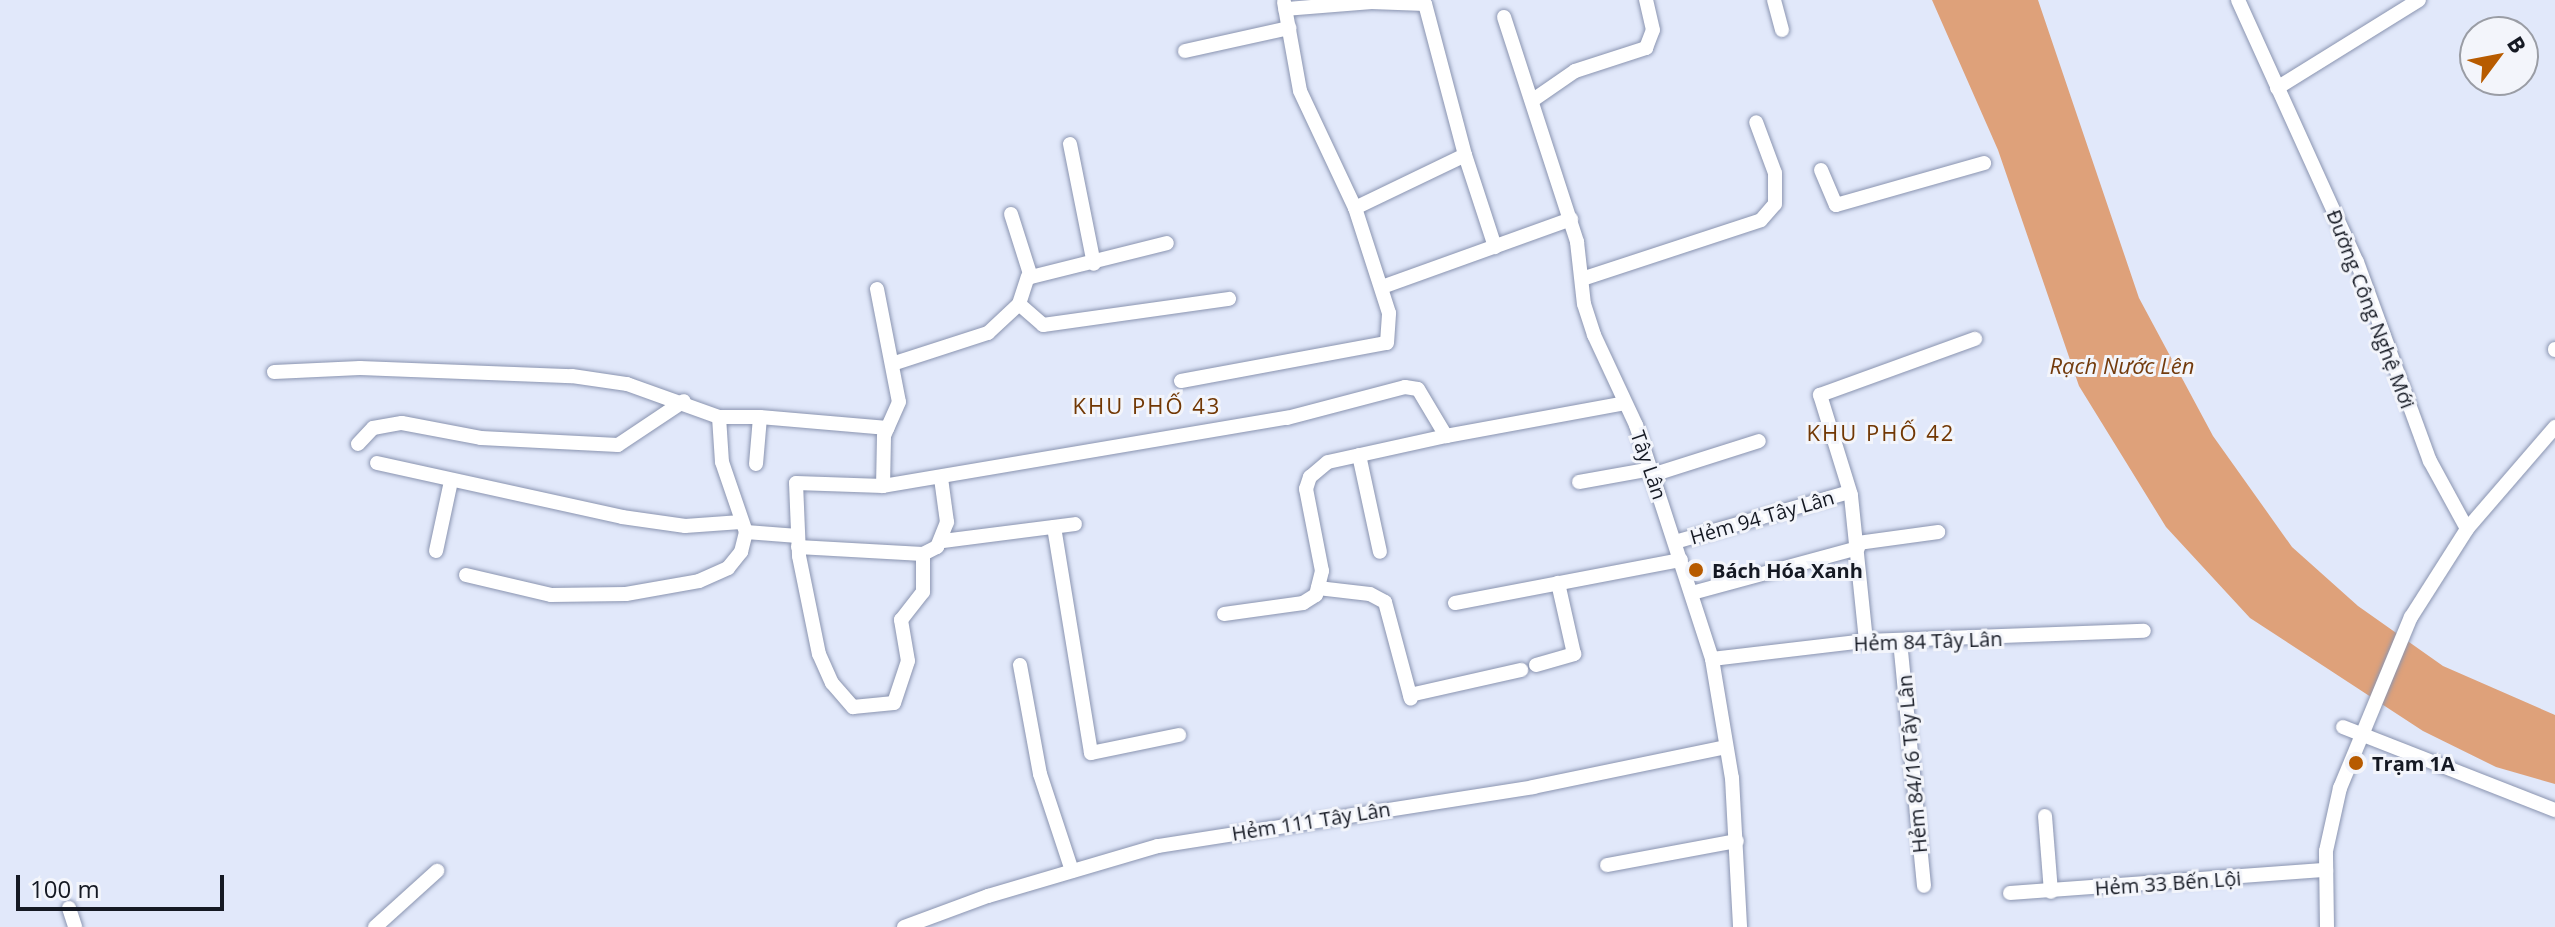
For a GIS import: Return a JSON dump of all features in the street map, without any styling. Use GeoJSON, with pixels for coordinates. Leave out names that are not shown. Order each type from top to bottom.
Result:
{"type":"FeatureCollection","features":[{"type":"Feature","properties":{"kind":"street"},"geometry":{"type":"LineString","coordinates":[[1533,100],[1575,71],[1646,48],[1653,41],[1653,30],[1646,0]]}},
{"type":"Feature","properties":{"kind":"street"},"geometry":{"type":"LineString","coordinates":[[1774,0],[1782,30]]}},
{"type":"Feature","properties":{"kind":"street","name":"Đường Công Nghệ Mới"},"geometry":{"type":"LineString","coordinates":[[2238,0],[2357,262],[2430,461],[2467,529]]}},
{"type":"Feature","properties":{"kind":"street"},"geometry":{"type":"LineString","coordinates":[[2277,88],[2419,0]]}},
{"type":"Feature","properties":{"kind":"street"},"geometry":{"type":"LineString","coordinates":[[1181,381],[1387,343],[1391,332],[1382,287],[1355,208],[1300,91],[1284,4],[1371,1],[1425,4],[1465,155],[1495,247]]}},
{"type":"Feature","properties":{"kind":"street","name":"Tây Lân"},"geometry":{"type":"LineString","coordinates":[[1504,17],[1571,219],[1594,335],[1625,403],[1651,472],[1712,659],[1737,841],[1740,927]]}},
{"type":"Feature","properties":{"kind":"street"},"geometry":{"type":"LineString","coordinates":[[1185,51],[1289,28]]}},
{"type":"Feature","properties":{"kind":"street"},"geometry":{"type":"LineString","coordinates":[[1582,279],[1761,220],[1775,204],[1775,173],[1756,122]]}},
{"type":"Feature","properties":{"kind":"street"},"geometry":{"type":"LineString","coordinates":[[1070,144],[1094,264]]}},
{"type":"Feature","properties":{"kind":"street"},"geometry":{"type":"LineString","coordinates":[[1355,208],[1465,155]]}},
{"type":"Feature","properties":{"kind":"street"},"geometry":{"type":"LineString","coordinates":[[1821,170],[1836,205],[1984,163]]}},
{"type":"Feature","properties":{"kind":"street"},"geometry":{"type":"LineString","coordinates":[[892,364],[988,333],[1019,304],[1028,276],[1011,214]]}},
{"type":"Feature","properties":{"kind":"street"},"geometry":{"type":"LineString","coordinates":[[1382,287],[1571,219]]}},
{"type":"Feature","properties":{"kind":"street"},"geometry":{"type":"LineString","coordinates":[[1028,276],[1094,264],[1167,243]]}},
{"type":"Feature","properties":{"kind":"street"},"geometry":{"type":"LineString","coordinates":[[877,289],[899,402],[888,428],[883,486]]}},
{"type":"Feature","properties":{"kind":"street"},"geometry":{"type":"LineString","coordinates":[[1019,304],[1029,318],[1043,325],[1229,299]]}},
{"type":"Feature","properties":{"kind":"street"},"geometry":{"type":"LineString","coordinates":[[1866,641],[1858,546],[1849,492],[1820,395],[1975,339]]}},
{"type":"Feature","properties":{"kind":"street"},"geometry":{"type":"LineString","coordinates":[[274,372],[360,368],[572,376],[627,384],[684,401],[719,417],[760,417],[888,428]]}},
{"type":"Feature","properties":{"kind":"street"},"geometry":{"type":"LineString","coordinates":[[923,554],[923,592],[901,620],[908,661],[894,703],[853,707],[832,683],[819,654],[798,542],[796,483],[883,486],[941,478],[1064,451],[1287,418],[1405,387],[1418,389],[1446,436]]}},
{"type":"Feature","properties":{"kind":"street"},"geometry":{"type":"LineString","coordinates":[[358,444],[373,428],[402,423],[521,443],[618,445],[684,401]]}},
{"type":"Feature","properties":{"kind":"street"},"geometry":{"type":"LineString","coordinates":[[1224,614],[1303,603],[1318,588],[1322,571],[1306,489],[1310,477],[1328,462],[1446,436],[1479,434],[1625,403]]}},
{"type":"Feature","properties":{"kind":"street"},"geometry":{"type":"LineString","coordinates":[[466,575],[551,595],[626,594],[699,581],[728,568],[741,552],[744,527],[722,462],[719,417]]}},
{"type":"Feature","properties":{"kind":"street"},"geometry":{"type":"LineString","coordinates":[[756,464],[760,417]]}},
{"type":"Feature","properties":{"kind":"street"},"geometry":{"type":"LineString","coordinates":[[2327,927],[2326,870],[2340,788],[2405,630],[2467,529],[2555,427]]}},
{"type":"Feature","properties":{"kind":"street"},"geometry":{"type":"LineString","coordinates":[[1579,482],[1651,472],[1759,441]]}},
{"type":"Feature","properties":{"kind":"street"},"geometry":{"type":"LineString","coordinates":[[1359,455],[1380,552]]}},
{"type":"Feature","properties":{"kind":"street"},"geometry":{"type":"LineString","coordinates":[[377,463],[450,486],[685,526],[744,527],[798,542],[923,554],[943,541],[1075,524]]}},
{"type":"Feature","properties":{"kind":"street"},"geometry":{"type":"LineString","coordinates":[[941,478],[947,522],[943,541]]}},
{"type":"Feature","properties":{"kind":"street"},"geometry":{"type":"LineString","coordinates":[[436,551],[450,486]]}},
{"type":"Feature","properties":{"kind":"street","name":"Hẻm 94 Tây Lân"},"geometry":{"type":"LineString","coordinates":[[1675,542],[1849,492]]}},
{"type":"Feature","properties":{"kind":"street"},"geometry":{"type":"LineString","coordinates":[[1054,527],[1091,753],[1179,735]]}},
{"type":"Feature","properties":{"kind":"street"},"geometry":{"type":"LineString","coordinates":[[1692,593],[1858,546],[1938,532]]}},
{"type":"Feature","properties":{"kind":"street"},"geometry":{"type":"LineString","coordinates":[[1455,603],[1681,560]]}},
{"type":"Feature","properties":{"kind":"street"},"geometry":{"type":"LineString","coordinates":[[1536,665],[1574,654],[1558,583]]}},
{"type":"Feature","properties":{"kind":"street"},"geometry":{"type":"LineString","coordinates":[[1318,588],[1370,594],[1385,602],[1411,697],[1521,670]]}},
{"type":"Feature","properties":{"kind":"street","name":"Hẻm 84 Tây Lân"},"geometry":{"type":"LineString","coordinates":[[1712,659],[1866,641],[2144,631]]}},
{"type":"Feature","properties":{"kind":"street","name":"Hẻm 84/16 Tây Lân"},"geometry":{"type":"LineString","coordinates":[[1900,641],[1924,886]]}},
{"type":"Feature","properties":{"kind":"street"},"geometry":{"type":"LineString","coordinates":[[1020,665],[1040,774],[1072,871]]}},
{"type":"Feature","properties":{"kind":"street"},"geometry":{"type":"LineString","coordinates":[[2343,727],[2555,810]]}},
{"type":"Feature","properties":{"kind":"street","name":"Hẻm 111 Tây Lân"},"geometry":{"type":"LineString","coordinates":[[904,927],[1158,846],[1533,787],[1726,747]]}},
{"type":"Feature","properties":{"kind":"street"},"geometry":{"type":"LineString","coordinates":[[2045,816],[2051,892]]}},
{"type":"Feature","properties":{"kind":"street"},"geometry":{"type":"LineString","coordinates":[[1607,865],[1737,841]]}},
{"type":"Feature","properties":{"kind":"street","name":"Hẻm 33 Bến Lội"},"geometry":{"type":"LineString","coordinates":[[2010,893],[2326,870]]}},
{"type":"Feature","properties":{"kind":"street"},"geometry":{"type":"LineString","coordinates":[[375,927],[437,871]]}},
{"type":"Feature","properties":{"kind":"street"},"geometry":{"type":"LineString","coordinates":[[69,908],[75,927]]}},
{"type":"Feature","properties":{"kind":"water","name":"Rạch Nước Lên"},"geometry":{"type":"Polygon","coordinates":[[[1932,0],[2038,0],[2139,298],[2213,436],[2292,547],[2358,606],[2443,666],[2555,715],[2555,784],[2496,767],[2423,731],[2250,618],[2166,527],[2079,386],[1998,150],[1932,0]]]}},
{"type":"Feature","properties":{"kind":"place","name":"Bách Hóa Xanh"},"geometry":{"type":"Point","coordinates":[1696,570]}},
{"type":"Feature","properties":{"kind":"place","name":"Trạm 1A"},"geometry":{"type":"Point","coordinates":[2356,763]}},
{"type":"Feature","properties":{"kind":"district","name":"KHU PHỐ 43"},"geometry":{"type":"Point","coordinates":[1147,406]}},
{"type":"Feature","properties":{"kind":"district","name":"KHU PHỐ 42"},"geometry":{"type":"Point","coordinates":[1881,433]}}]}
